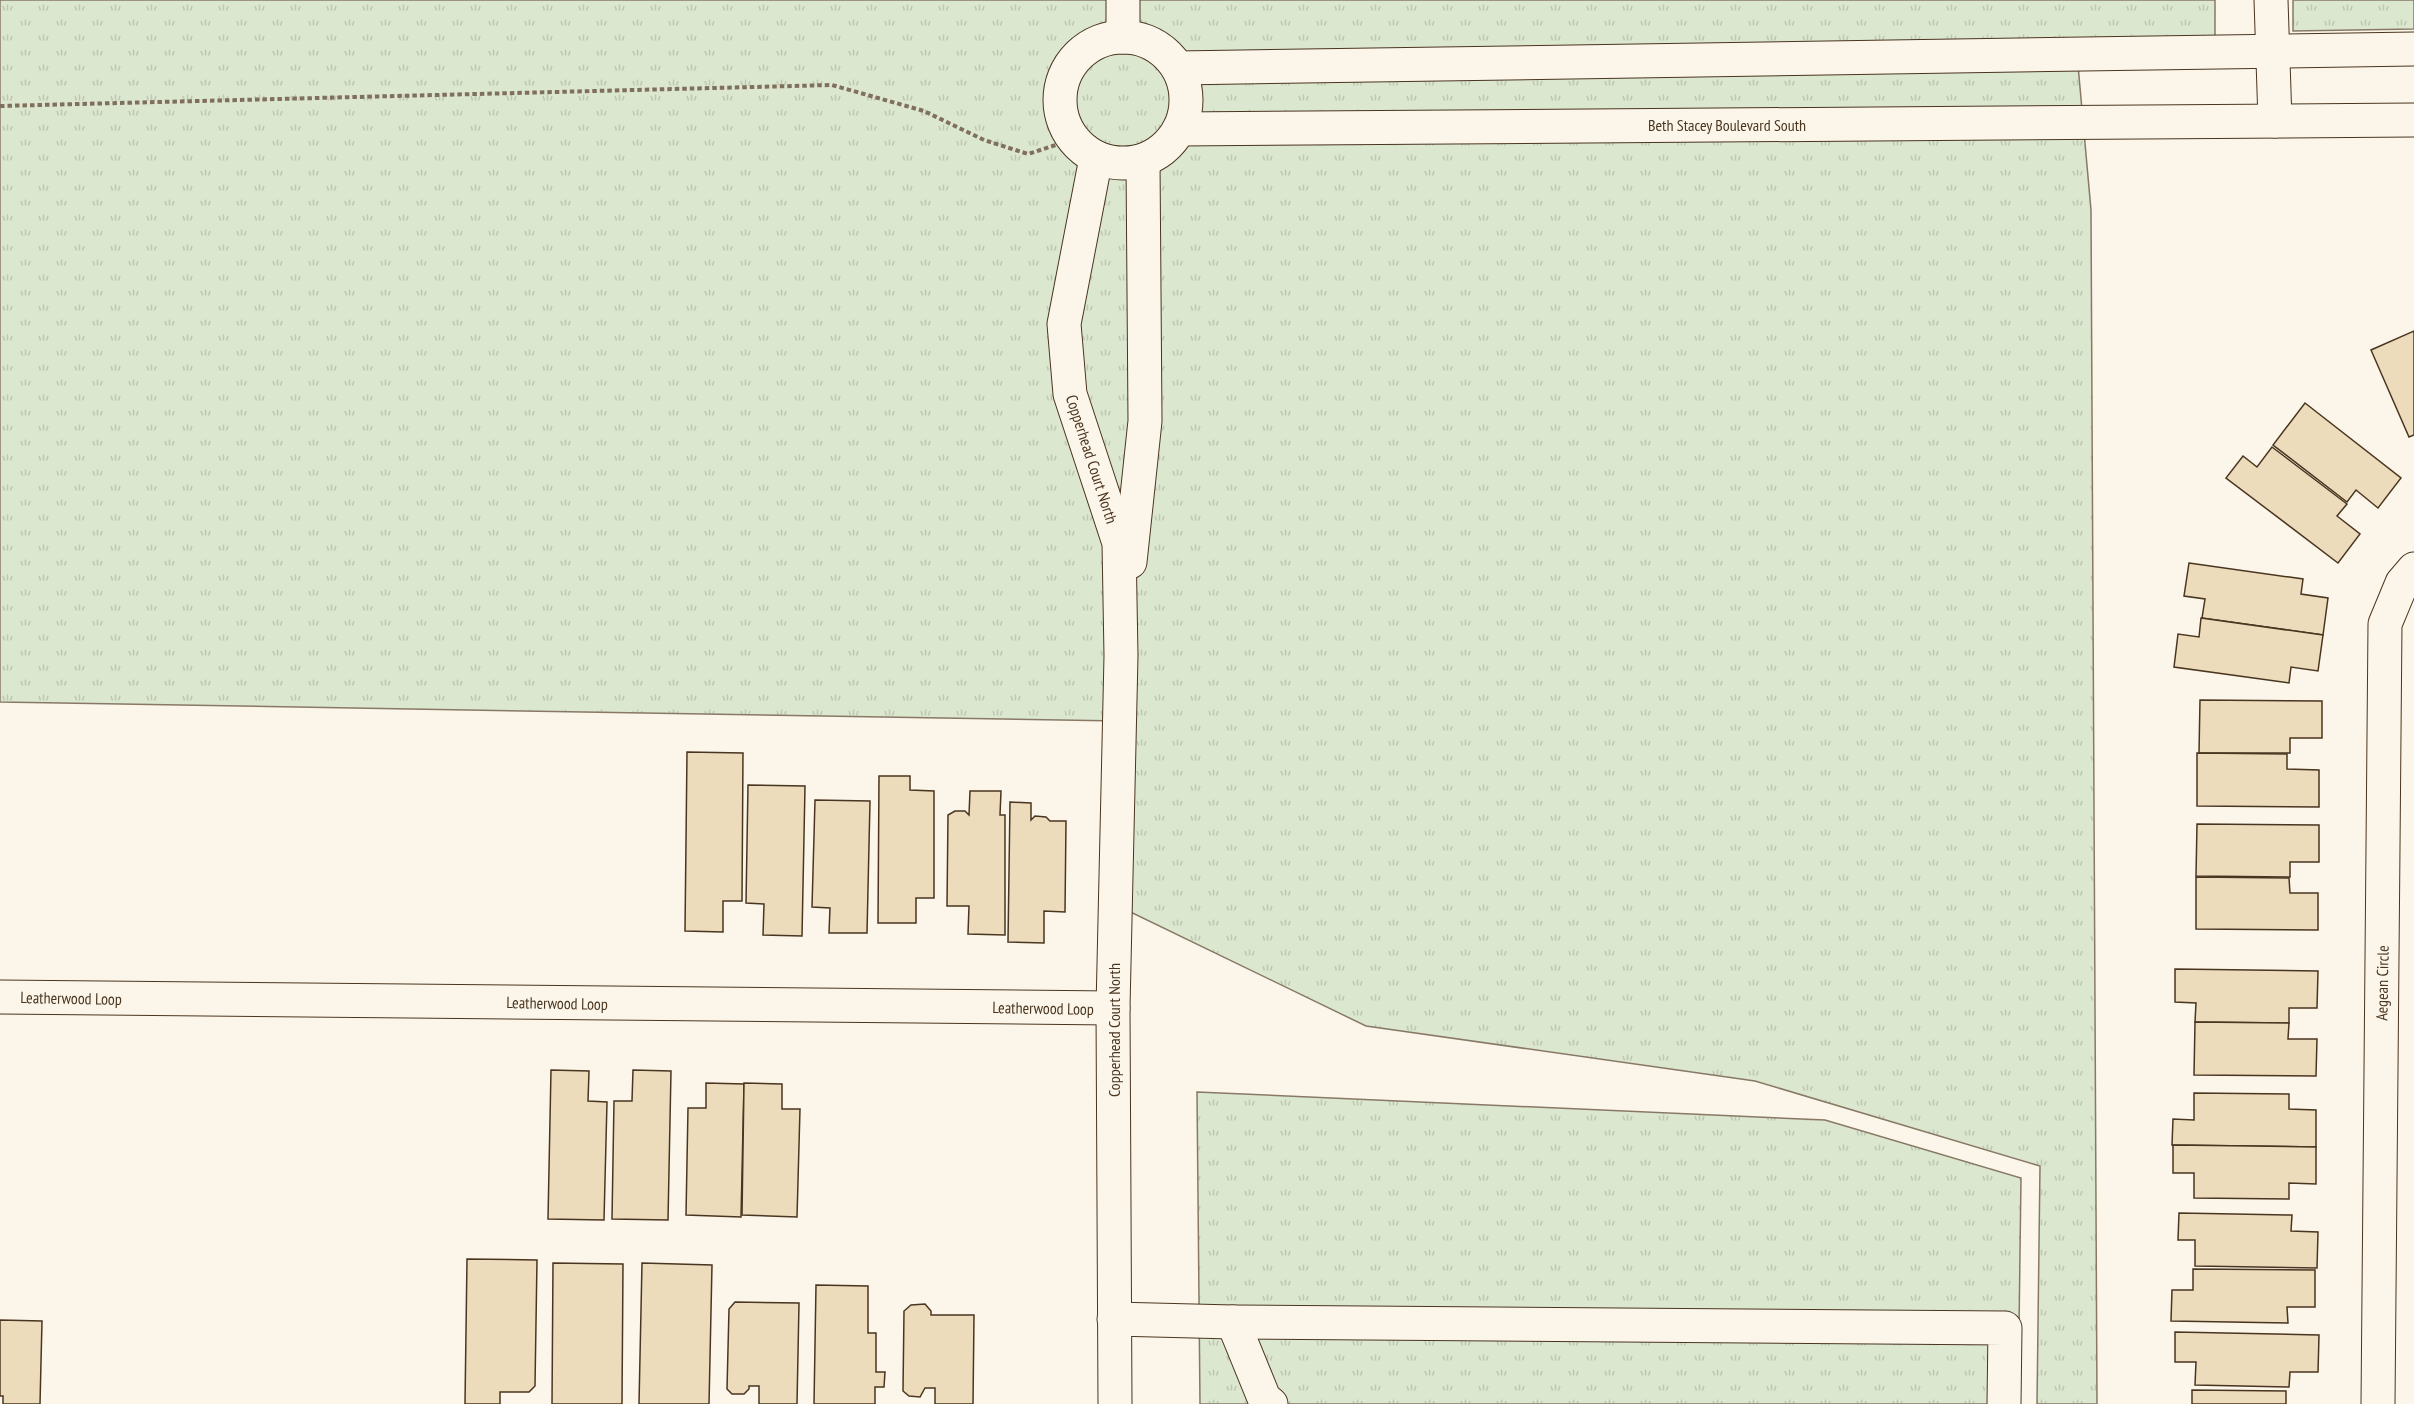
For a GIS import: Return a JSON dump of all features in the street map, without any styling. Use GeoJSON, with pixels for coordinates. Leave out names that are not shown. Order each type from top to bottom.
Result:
{"type":"FeatureCollection","features":[{"type":"Feature","properties":{"kind":"street"},"geometry":{"type":"LineString","coordinates":[[1123,0],[1123,37]]}},
{"type":"Feature","properties":{"kind":"street"},"geometry":{"type":"LineString","coordinates":[[2271,0],[2275,121]]}},
{"type":"Feature","properties":{"kind":"street"},"geometry":{"type":"LineString","coordinates":[[1123,37],[1140,39],[1155,45],[1168,55],[1178,68],[1185,83],[1187,99],[1185,115],[1170,143],[1158,154],[1143,161],[1127,164],[1111,163],[1085,149],[1064,122],[1060,102],[1063,82],[1071,64],[1085,49],[1103,40],[1123,37]]}},
{"type":"Feature","properties":{"kind":"street"},"geometry":{"type":"LineString","coordinates":[[1178,68],[2414,49]]}},
{"type":"Feature","properties":{"kind":"street","name":"Beth Stacey Boulevard South"},"geometry":{"type":"LineString","coordinates":[[1179,129],[2414,120]]}},
{"type":"Feature","properties":{"kind":"street","name":"Copperhead Court North"},"geometry":{"type":"LineString","coordinates":[[1085,149],[1064,324],[1070,394],[1119,543],[1120,656],[1113,1008],[1114,1404]]}},
{"type":"Feature","properties":{"kind":"street","name":"Copperhead Court North"},"geometry":{"type":"LineString","coordinates":[[1120,656],[1145,421],[1143,161]]}},
{"type":"Feature","properties":{"kind":"street","name":"Aegean Circle"},"geometry":{"type":"LineString","coordinates":[[2378,1404],[2385,624],[2402,584],[2414,569]]}},
{"type":"Feature","properties":{"kind":"street","name":"Leatherwood Loop"},"geometry":{"type":"LineString","coordinates":[[0,997],[1113,1008]]}},
{"type":"Feature","properties":{"kind":"street"},"geometry":{"type":"LineString","coordinates":[[1114,1319],[2005,1328],[2004,1404]]}},
{"type":"Feature","properties":{"kind":"street"},"geometry":{"type":"LineString","coordinates":[[1233,1322],[1264,1398],[1271,1404]]}},
{"type":"Feature","properties":{"kind":"path"},"geometry":{"type":"LineString","coordinates":[[0,106],[832,85],[924,111],[984,140],[1028,154],[1085,149]]}},
{"type":"Feature","properties":{"kind":"green space"},"geometry":{"type":"Polygon","coordinates":[[[0,0],[2215,0],[2215,52],[2077,54],[2091,210],[2097,1404],[2037,1404],[2040,1166],[1755,1081],[1366,1026],[1116,905],[1119,721],[0,702],[0,0]]]}},
{"type":"Feature","properties":{"kind":"green space"},"geometry":{"type":"Polygon","coordinates":[[[2293,0],[2414,0],[2414,29],[2293,31],[2293,0]]]}},
{"type":"Feature","properties":{"kind":"green space"},"geometry":{"type":"Polygon","coordinates":[[[1197,1092],[1825,1120],[2021,1178],[2018,1404],[1200,1404],[1197,1092]]]}},
{"type":"Feature","properties":{"kind":"building"},"geometry":{"type":"Polygon","coordinates":[[[2414,331],[2414,435],[2409,437],[2371,350],[2414,331]]]}},
{"type":"Feature","properties":{"kind":"building"},"geometry":{"type":"Polygon","coordinates":[[[2305,403],[2401,478],[2378,508],[2356,490],[2347,502],[2273,445],[2305,403]]]}},
{"type":"Feature","properties":{"kind":"building"},"geometry":{"type":"Polygon","coordinates":[[[2272,447],[2347,504],[2337,516],[2360,534],[2338,563],[2226,478],[2243,456],[2257,467],[2272,447]]]}},
{"type":"Feature","properties":{"kind":"building"},"geometry":{"type":"Polygon","coordinates":[[[2189,563],[2303,579],[2301,594],[2328,598],[2323,635],[2202,618],[2205,599],[2184,596],[2189,563]]]}},
{"type":"Feature","properties":{"kind":"building"},"geometry":{"type":"Polygon","coordinates":[[[2201,618],[2323,635],[2318,671],[2291,667],[2289,683],[2174,667],[2178,634],[2199,637],[2201,618]]]}},
{"type":"Feature","properties":{"kind":"building"},"geometry":{"type":"Polygon","coordinates":[[[2200,700],[2322,701],[2322,738],[2290,738],[2290,753],[2199,753],[2200,700]]]}},
{"type":"Feature","properties":{"kind":"building"},"geometry":{"type":"Polygon","coordinates":[[[687,752],[743,753],[742,901],[723,901],[723,932],[685,931],[687,752]]]}},
{"type":"Feature","properties":{"kind":"building"},"geometry":{"type":"Polygon","coordinates":[[[2197,753],[2287,754],[2287,769],[2319,770],[2319,807],[2197,806],[2197,753]]]}},
{"type":"Feature","properties":{"kind":"building"},"geometry":{"type":"Polygon","coordinates":[[[879,776],[910,776],[910,790],[934,791],[934,898],[916,898],[916,923],[878,923],[879,776]]]}},
{"type":"Feature","properties":{"kind":"building"},"geometry":{"type":"Polygon","coordinates":[[[748,785],[805,786],[802,936],[763,935],[764,904],[746,903],[748,785]]]}},
{"type":"Feature","properties":{"kind":"building"},"geometry":{"type":"Polygon","coordinates":[[[970,791],[1001,791],[1000,815],[1005,815],[1005,935],[968,934],[969,906],[947,906],[948,815],[955,811],[965,811],[969,815],[970,791]]]}},
{"type":"Feature","properties":{"kind":"building"},"geometry":{"type":"Polygon","coordinates":[[[815,800],[870,801],[867,933],[829,933],[830,908],[812,907],[815,800]]]}},
{"type":"Feature","properties":{"kind":"building"},"geometry":{"type":"Polygon","coordinates":[[[1010,802],[1031,803],[1031,820],[1035,816],[1046,817],[1050,821],[1066,821],[1065,912],[1044,911],[1044,943],[1008,942],[1010,802]]]}},
{"type":"Feature","properties":{"kind":"building"},"geometry":{"type":"Polygon","coordinates":[[[2197,824],[2319,825],[2319,862],[2290,862],[2290,877],[2196,876],[2197,824]]]}},
{"type":"Feature","properties":{"kind":"building"},"geometry":{"type":"Polygon","coordinates":[[[2196,877],[2289,878],[2290,893],[2318,893],[2318,930],[2196,929],[2196,877]]]}},
{"type":"Feature","properties":{"kind":"building"},"geometry":{"type":"Polygon","coordinates":[[[2175,969],[2318,971],[2317,1008],[2289,1008],[2289,1023],[2195,1022],[2196,1003],[2175,1002],[2175,969]]]}},
{"type":"Feature","properties":{"kind":"building"},"geometry":{"type":"Polygon","coordinates":[[[2195,1022],[2289,1023],[2288,1039],[2317,1039],[2316,1076],[2194,1075],[2195,1022]]]}},
{"type":"Feature","properties":{"kind":"building"},"geometry":{"type":"Polygon","coordinates":[[[551,1070],[589,1071],[588,1101],[607,1102],[604,1220],[548,1219],[551,1070]]]}},
{"type":"Feature","properties":{"kind":"building"},"geometry":{"type":"Polygon","coordinates":[[[633,1070],[671,1071],[668,1220],[612,1219],[614,1101],[632,1101],[633,1070]]]}},
{"type":"Feature","properties":{"kind":"building"},"geometry":{"type":"Polygon","coordinates":[[[706,1083],[744,1084],[741,1217],[686,1215],[688,1108],[706,1108],[706,1083]]]}},
{"type":"Feature","properties":{"kind":"building"},"geometry":{"type":"Polygon","coordinates":[[[744,1083],[782,1084],[782,1109],[800,1109],[797,1217],[742,1215],[744,1083]]]}},
{"type":"Feature","properties":{"kind":"building"},"geometry":{"type":"Polygon","coordinates":[[[2194,1093],[2289,1094],[2289,1109],[2316,1110],[2316,1147],[2172,1145],[2173,1119],[2194,1120],[2194,1093]]]}},
{"type":"Feature","properties":{"kind":"building"},"geometry":{"type":"Polygon","coordinates":[[[2173,1145],[2316,1147],[2316,1184],[2289,1183],[2289,1199],[2194,1198],[2194,1173],[2173,1173],[2173,1145]]]}},
{"type":"Feature","properties":{"kind":"building"},"geometry":{"type":"Polygon","coordinates":[[[2179,1213],[2292,1215],[2291,1231],[2318,1232],[2317,1268],[2195,1266],[2195,1240],[2178,1240],[2179,1213]]]}},
{"type":"Feature","properties":{"kind":"building"},"geometry":{"type":"Polygon","coordinates":[[[467,1259],[537,1260],[535,1386],[529,1392],[500,1392],[500,1404],[465,1404],[467,1259]]]}},
{"type":"Feature","properties":{"kind":"building"},"geometry":{"type":"Polygon","coordinates":[[[553,1263],[623,1264],[622,1404],[552,1404],[553,1263]]]}},
{"type":"Feature","properties":{"kind":"building"},"geometry":{"type":"Polygon","coordinates":[[[642,1263],[712,1265],[709,1404],[639,1404],[642,1263]]]}},
{"type":"Feature","properties":{"kind":"building"},"geometry":{"type":"Polygon","coordinates":[[[2193,1269],[2315,1270],[2315,1307],[2287,1307],[2288,1323],[2171,1321],[2172,1290],[2193,1290],[2193,1269]]]}},
{"type":"Feature","properties":{"kind":"building"},"geometry":{"type":"Polygon","coordinates":[[[816,1285],[868,1286],[868,1333],[876,1333],[876,1372],[885,1372],[884,1387],[875,1387],[875,1404],[814,1404],[816,1285]]]}},
{"type":"Feature","properties":{"kind":"building"},"geometry":{"type":"Polygon","coordinates":[[[735,1302],[799,1303],[797,1404],[759,1404],[759,1386],[749,1386],[744,1394],[732,1394],[727,1389],[729,1309],[735,1302]]]}},
{"type":"Feature","properties":{"kind":"building"},"geometry":{"type":"Polygon","coordinates":[[[925,1304],[931,1311],[931,1315],[974,1315],[973,1404],[935,1404],[935,1388],[925,1388],[920,1397],[909,1396],[903,1391],[904,1311],[911,1305],[925,1304]]]}},
{"type":"Feature","properties":{"kind":"building"},"geometry":{"type":"Polygon","coordinates":[[[0,1320],[42,1321],[40,1404],[3,1404],[3,1396],[0,1396],[0,1320]]]}},
{"type":"Feature","properties":{"kind":"building"},"geometry":{"type":"Polygon","coordinates":[[[2175,1332],[2319,1335],[2318,1372],[2290,1372],[2289,1387],[2195,1385],[2196,1362],[2175,1362],[2175,1332]]]}},
{"type":"Feature","properties":{"kind":"building"},"geometry":{"type":"Polygon","coordinates":[[[2192,1390],[2286,1391],[2286,1404],[2192,1404],[2192,1390]]]}}]}
